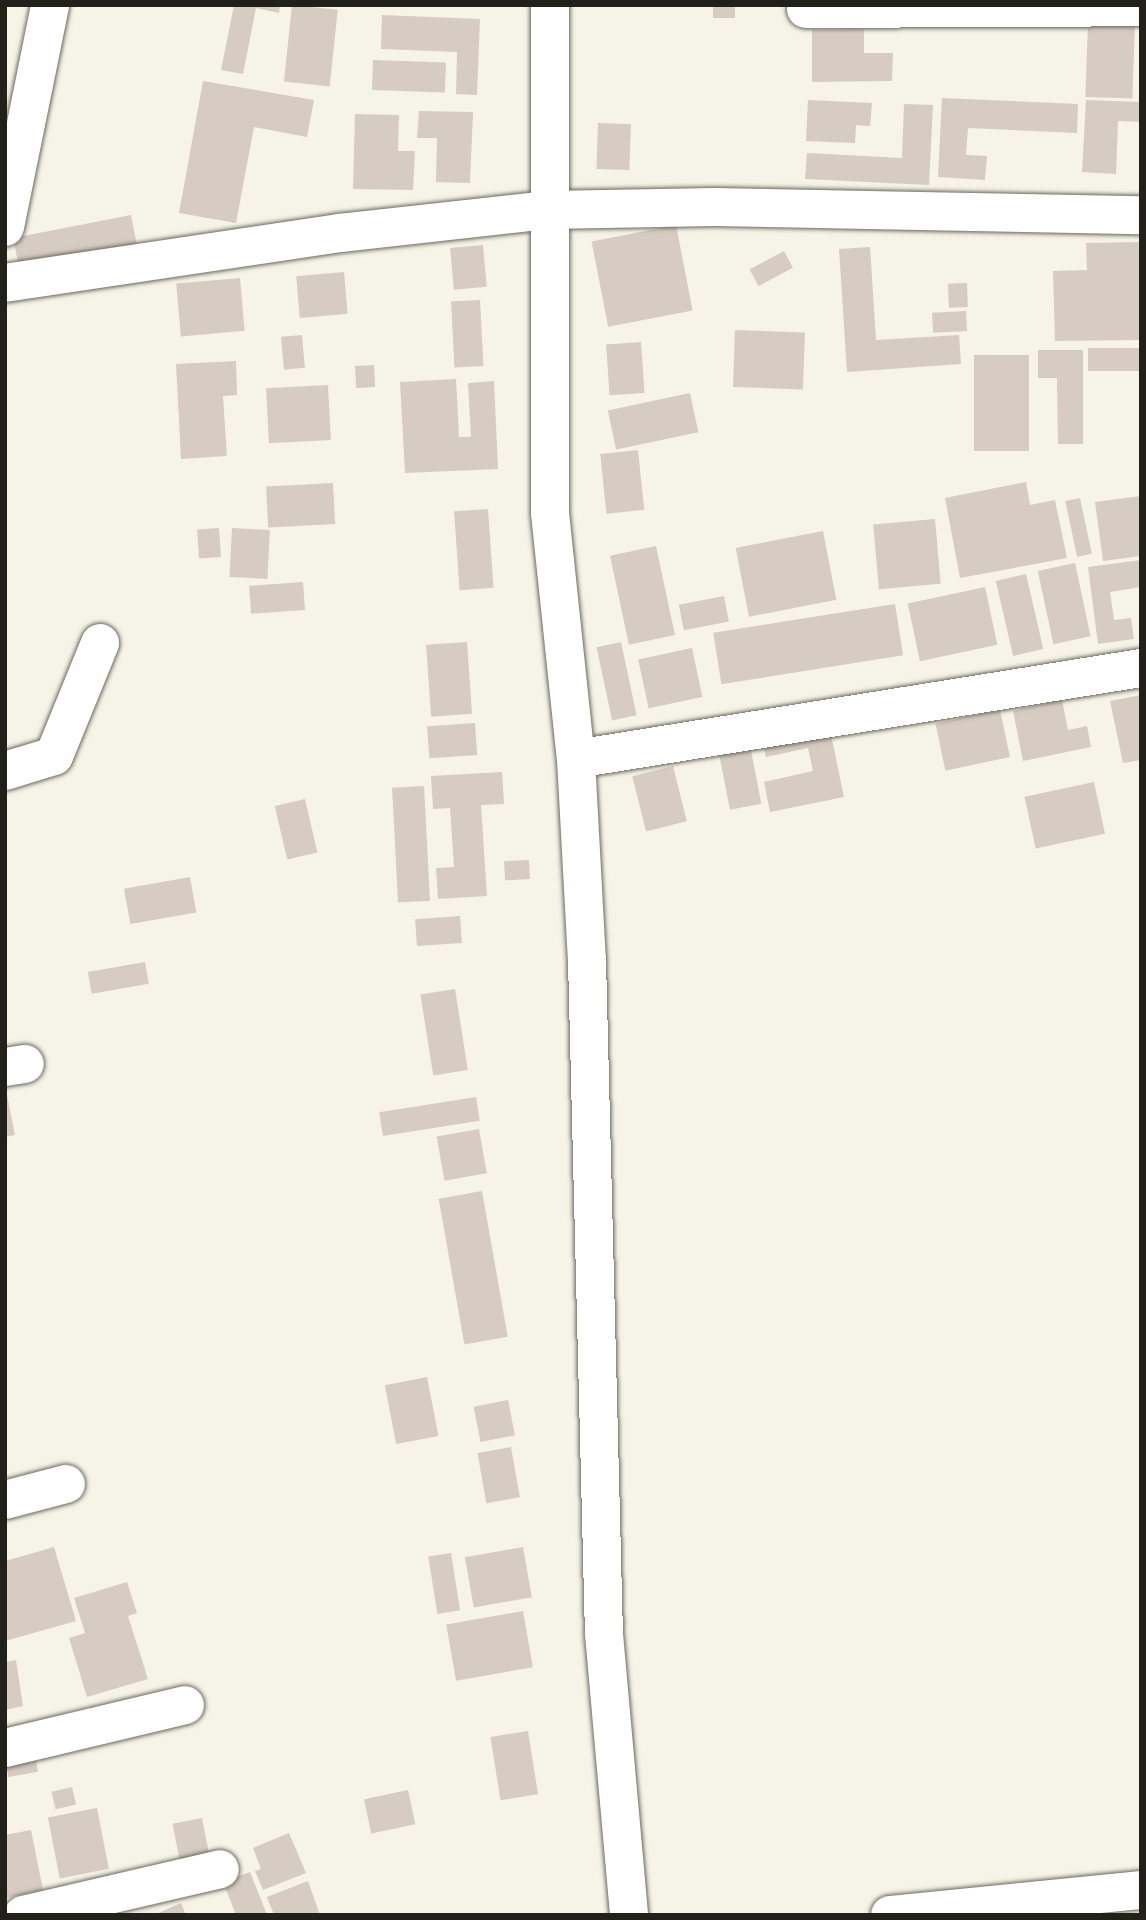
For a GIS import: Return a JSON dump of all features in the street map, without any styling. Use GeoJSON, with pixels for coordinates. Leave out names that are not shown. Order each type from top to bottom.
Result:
{"type":"FeatureCollection","features":[{"type":"Feature","properties":{"kind":"street"},"geometry":{"type":"LineString","coordinates":[[5,228],[50,5]]}},
{"type":"Feature","properties":{"kind":"street"},"geometry":{"type":"LineString","coordinates":[[550,5],[547,210],[550,513],[576,759],[587,960],[604,1634],[629,1915]]}},
{"type":"Feature","properties":{"kind":"street"},"geometry":{"type":"LineString","coordinates":[[806,9],[1141,7]]}},
{"type":"Feature","properties":{"kind":"street"},"geometry":{"type":"LineString","coordinates":[[5,284],[340,233],[547,210],[715,207],[1141,215]]}},
{"type":"Feature","properties":{"kind":"street"},"geometry":{"type":"LineString","coordinates":[[5,771],[54,756],[100,643]]}},
{"type":"Feature","properties":{"kind":"street"},"geometry":{"type":"LineString","coordinates":[[576,759],[1141,668]]}},
{"type":"Feature","properties":{"kind":"street"},"geometry":{"type":"LineString","coordinates":[[5,1500],[66,1484]]}},
{"type":"Feature","properties":{"kind":"street"},"geometry":{"type":"LineString","coordinates":[[5,1748],[185,1705]]}},
{"type":"Feature","properties":{"kind":"street"},"geometry":{"type":"LineString","coordinates":[[23,1915],[220,1868]]}},
{"type":"Feature","properties":{"kind":"street"},"geometry":{"type":"LineString","coordinates":[[890,1915],[1141,1890]]}},
{"type":"Feature","properties":{"kind":"building"},"geometry":{"type":"Polygon","coordinates":[[[234,5],[280,5],[279,13],[256,8],[243,74],[221,70],[234,5]]]}},
{"type":"Feature","properties":{"kind":"building"},"geometry":{"type":"Polygon","coordinates":[[[292,5],[338,10],[330,86],[284,82],[292,5]]]}},
{"type":"Feature","properties":{"kind":"building"},"geometry":{"type":"Polygon","coordinates":[[[713,5],[735,5],[735,18],[713,18],[713,5]]]}},
{"type":"Feature","properties":{"kind":"building"},"geometry":{"type":"Polygon","coordinates":[[[382,15],[480,19],[477,95],[456,94],[457,52],[381,49],[382,15]]]}},
{"type":"Feature","properties":{"kind":"building"},"geometry":{"type":"Polygon","coordinates":[[[1088,22],[1135,24],[1132,99],[1085,97],[1088,22]]]}},
{"type":"Feature","properties":{"kind":"building"},"geometry":{"type":"Polygon","coordinates":[[[864,29],[864,53],[893,53],[892,81],[812,82],[812,30],[864,29]]]}},
{"type":"Feature","properties":{"kind":"building"},"geometry":{"type":"Polygon","coordinates":[[[373,60],[446,63],[445,93],[372,90],[373,60]]]}},
{"type":"Feature","properties":{"kind":"building"},"geometry":{"type":"Polygon","coordinates":[[[203,81],[314,100],[307,137],[254,127],[236,223],[179,213],[203,81]]]}},
{"type":"Feature","properties":{"kind":"building"},"geometry":{"type":"Polygon","coordinates":[[[942,98],[1078,104],[1077,133],[968,128],[966,155],[987,156],[985,180],[938,177],[942,98]]]}},
{"type":"Feature","properties":{"kind":"building"},"geometry":{"type":"Polygon","coordinates":[[[808,100],[872,103],[870,126],[856,125],[855,143],[806,141],[808,100]]]}},
{"type":"Feature","properties":{"kind":"building"},"geometry":{"type":"Polygon","coordinates":[[[1086,100],[1141,102],[1141,122],[1118,121],[1116,174],[1082,172],[1086,100]]]}},
{"type":"Feature","properties":{"kind":"building"},"geometry":{"type":"Polygon","coordinates":[[[904,104],[933,105],[929,185],[805,179],[807,153],[902,158],[904,104]]]}},
{"type":"Feature","properties":{"kind":"building"},"geometry":{"type":"Polygon","coordinates":[[[419,111],[473,112],[470,183],[436,182],[437,138],[417,138],[419,111]]]}},
{"type":"Feature","properties":{"kind":"building"},"geometry":{"type":"Polygon","coordinates":[[[355,114],[399,115],[398,151],[415,151],[413,190],[353,189],[355,114]]]}},
{"type":"Feature","properties":{"kind":"building"},"geometry":{"type":"Polygon","coordinates":[[[598,123],[631,124],[629,170],[596,169],[598,123]]]}},
{"type":"Feature","properties":{"kind":"building"},"geometry":{"type":"Polygon","coordinates":[[[131,215],[137,246],[19,269],[13,238],[131,215]]]}},
{"type":"Feature","properties":{"kind":"building"},"geometry":{"type":"Polygon","coordinates":[[[676,225],[693,310],[608,327],[592,241],[676,225]]]}},
{"type":"Feature","properties":{"kind":"building"},"geometry":{"type":"Polygon","coordinates":[[[1141,242],[1141,340],[1055,341],[1053,271],[1087,270],[1086,243],[1141,242]]]}},
{"type":"Feature","properties":{"kind":"building"},"geometry":{"type":"Polygon","coordinates":[[[483,245],[487,287],[454,290],[450,248],[483,245]]]}},
{"type":"Feature","properties":{"kind":"building"},"geometry":{"type":"Polygon","coordinates":[[[870,247],[876,340],[959,335],[961,364],[847,372],[839,249],[870,247]]]}},
{"type":"Feature","properties":{"kind":"building"},"geometry":{"type":"Polygon","coordinates":[[[784,251],[793,268],[758,286],[750,269],[784,251]]]}},
{"type":"Feature","properties":{"kind":"building"},"geometry":{"type":"Polygon","coordinates":[[[344,272],[348,314],[300,318],[296,276],[344,272]]]}},
{"type":"Feature","properties":{"kind":"building"},"geometry":{"type":"Polygon","coordinates":[[[240,278],[245,331],[181,336],[176,284],[240,278]]]}},
{"type":"Feature","properties":{"kind":"building"},"geometry":{"type":"Polygon","coordinates":[[[967,283],[968,307],[949,308],[948,284],[967,283]]]}},
{"type":"Feature","properties":{"kind":"building"},"geometry":{"type":"Polygon","coordinates":[[[480,300],[483,366],[454,367],[451,302],[480,300]]]}},
{"type":"Feature","properties":{"kind":"building"},"geometry":{"type":"Polygon","coordinates":[[[966,311],[967,331],[933,333],[932,313],[966,311]]]}},
{"type":"Feature","properties":{"kind":"building"},"geometry":{"type":"Polygon","coordinates":[[[735,330],[805,332],[803,389],[733,387],[735,330]]]}},
{"type":"Feature","properties":{"kind":"building"},"geometry":{"type":"Polygon","coordinates":[[[302,335],[305,368],[284,370],[281,337],[302,335]]]}},
{"type":"Feature","properties":{"kind":"building"},"geometry":{"type":"Polygon","coordinates":[[[641,342],[645,393],[610,395],[606,344],[641,342]]]}},
{"type":"Feature","properties":{"kind":"building"},"geometry":{"type":"Polygon","coordinates":[[[1088,348],[1141,348],[1141,371],[1088,371],[1088,348]]]}},
{"type":"Feature","properties":{"kind":"building"},"geometry":{"type":"Polygon","coordinates":[[[1038,350],[1083,350],[1083,444],[1058,444],[1057,378],[1038,378],[1038,350]]]}},
{"type":"Feature","properties":{"kind":"building"},"geometry":{"type":"Polygon","coordinates":[[[974,355],[1029,355],[1029,451],[974,451],[974,355]]]}},
{"type":"Feature","properties":{"kind":"building"},"geometry":{"type":"Polygon","coordinates":[[[236,361],[237,395],[223,396],[227,456],[181,459],[176,364],[236,361]]]}},
{"type":"Feature","properties":{"kind":"building"},"geometry":{"type":"Polygon","coordinates":[[[374,365],[375,387],[356,388],[355,366],[374,365]]]}},
{"type":"Feature","properties":{"kind":"building"},"geometry":{"type":"Polygon","coordinates":[[[456,379],[459,437],[471,437],[468,383],[494,381],[498,469],[405,473],[400,382],[456,379]]]}},
{"type":"Feature","properties":{"kind":"building"},"geometry":{"type":"Polygon","coordinates":[[[328,385],[331,440],[269,443],[266,388],[328,385]]]}},
{"type":"Feature","properties":{"kind":"building"},"geometry":{"type":"Polygon","coordinates":[[[690,393],[698,432],[616,450],[608,410],[690,393]]]}},
{"type":"Feature","properties":{"kind":"building"},"geometry":{"type":"Polygon","coordinates":[[[638,450],[644,510],[606,514],[600,454],[638,450]]]}},
{"type":"Feature","properties":{"kind":"building"},"geometry":{"type":"Polygon","coordinates":[[[1026,482],[1030,505],[1055,500],[1067,558],[960,578],[945,498],[1026,482]]]}},
{"type":"Feature","properties":{"kind":"building"},"geometry":{"type":"Polygon","coordinates":[[[333,483],[335,524],[268,527],[266,487],[333,483]]]}},
{"type":"Feature","properties":{"kind":"building"},"geometry":{"type":"Polygon","coordinates":[[[1141,496],[1141,556],[1103,561],[1095,502],[1141,496]]]}},
{"type":"Feature","properties":{"kind":"building"},"geometry":{"type":"Polygon","coordinates":[[[1080,498],[1092,554],[1077,557],[1065,501],[1080,498]]]}},
{"type":"Feature","properties":{"kind":"building"},"geometry":{"type":"Polygon","coordinates":[[[488,509],[494,588],[460,590],[454,511],[488,509]]]}},
{"type":"Feature","properties":{"kind":"building"},"geometry":{"type":"Polygon","coordinates":[[[935,519],[941,584],[879,589],[873,524],[935,519]]]}},
{"type":"Feature","properties":{"kind":"building"},"geometry":{"type":"Polygon","coordinates":[[[219,528],[221,557],[199,558],[197,530],[219,528]]]}},
{"type":"Feature","properties":{"kind":"building"},"geometry":{"type":"Polygon","coordinates":[[[232,528],[270,530],[267,579],[229,577],[232,528]]]}},
{"type":"Feature","properties":{"kind":"building"},"geometry":{"type":"Polygon","coordinates":[[[823,531],[836,600],[749,617],[736,548],[823,531]]]}},
{"type":"Feature","properties":{"kind":"building"},"geometry":{"type":"Polygon","coordinates":[[[656,546],[675,635],[629,645],[610,556],[656,546]]]}},
{"type":"Feature","properties":{"kind":"building"},"geometry":{"type":"Polygon","coordinates":[[[1141,560],[1141,587],[1110,592],[1114,620],[1131,618],[1134,639],[1098,644],[1088,567],[1141,560]]]}},
{"type":"Feature","properties":{"kind":"building"},"geometry":{"type":"Polygon","coordinates":[[[1075,563],[1091,636],[1053,644],[1038,571],[1075,563]]]}},
{"type":"Feature","properties":{"kind":"building"},"geometry":{"type":"Polygon","coordinates":[[[1026,574],[1043,649],[1013,656],[996,581],[1026,574]]]}},
{"type":"Feature","properties":{"kind":"building"},"geometry":{"type":"Polygon","coordinates":[[[303,582],[305,610],[251,614],[249,586],[303,582]]]}},
{"type":"Feature","properties":{"kind":"building"},"geometry":{"type":"Polygon","coordinates":[[[985,587],[997,645],[920,661],[908,603],[985,587]]]}},
{"type":"Feature","properties":{"kind":"building"},"geometry":{"type":"Polygon","coordinates":[[[724,596],[729,622],[684,630],[679,605],[724,596]]]}},
{"type":"Feature","properties":{"kind":"building"},"geometry":{"type":"Polygon","coordinates":[[[895,604],[903,655],[721,684],[713,633],[895,604]]]}},
{"type":"Feature","properties":{"kind":"building"},"geometry":{"type":"Polygon","coordinates":[[[467,642],[472,714],[431,717],[426,645],[467,642]]]}},
{"type":"Feature","properties":{"kind":"building"},"geometry":{"type":"Polygon","coordinates":[[[621,642],[637,715],[612,721],[597,647],[621,642]]]}},
{"type":"Feature","properties":{"kind":"building"},"geometry":{"type":"Polygon","coordinates":[[[692,648],[702,697],[649,708],[638,659],[692,648]]]}},
{"type":"Feature","properties":{"kind":"building"},"geometry":{"type":"Polygon","coordinates":[[[1141,695],[1141,760],[1123,763],[1110,701],[1141,695]]]}},
{"type":"Feature","properties":{"kind":"building"},"geometry":{"type":"Polygon","coordinates":[[[1062,700],[1068,730],[1087,726],[1091,747],[1023,761],[1013,711],[1062,700]]]}},
{"type":"Feature","properties":{"kind":"building"},"geometry":{"type":"Polygon","coordinates":[[[1000,710],[1010,757],[945,771],[935,724],[1000,710]]]}},
{"type":"Feature","properties":{"kind":"building"},"geometry":{"type":"Polygon","coordinates":[[[475,723],[477,755],[429,758],[427,726],[475,723]]]}},
{"type":"Feature","properties":{"kind":"building"},"geometry":{"type":"Polygon","coordinates":[[[829,725],[844,797],[770,812],[764,782],[813,771],[808,748],[766,757],[762,739],[829,725]]]}},
{"type":"Feature","properties":{"kind":"building"},"geometry":{"type":"Polygon","coordinates":[[[748,735],[761,804],[730,810],[717,741],[748,735]]]}},
{"type":"Feature","properties":{"kind":"building"},"geometry":{"type":"Polygon","coordinates":[[[673,766],[687,821],[646,831],[632,776],[673,766]]]}},
{"type":"Feature","properties":{"kind":"building"},"geometry":{"type":"Polygon","coordinates":[[[502,772],[504,804],[481,805],[487,896],[438,899],[436,868],[454,867],[450,808],[433,809],[431,776],[502,772]]]}},
{"type":"Feature","properties":{"kind":"building"},"geometry":{"type":"Polygon","coordinates":[[[1094,782],[1105,834],[1036,849],[1025,797],[1094,782]]]}},
{"type":"Feature","properties":{"kind":"building"},"geometry":{"type":"Polygon","coordinates":[[[424,786],[430,901],[398,903],[392,788],[424,786]]]}},
{"type":"Feature","properties":{"kind":"building"},"geometry":{"type":"Polygon","coordinates":[[[305,799],[317,853],[287,860],[275,806],[305,799]]]}},
{"type":"Feature","properties":{"kind":"building"},"geometry":{"type":"Polygon","coordinates":[[[529,860],[530,879],[505,880],[504,861],[529,860]]]}},
{"type":"Feature","properties":{"kind":"building"},"geometry":{"type":"Polygon","coordinates":[[[190,877],[196,912],[130,924],[124,889],[190,877]]]}},
{"type":"Feature","properties":{"kind":"building"},"geometry":{"type":"Polygon","coordinates":[[[460,916],[462,943],[417,946],[415,919],[460,916]]]}},
{"type":"Feature","properties":{"kind":"building"},"geometry":{"type":"Polygon","coordinates":[[[145,962],[149,984],[92,994],[88,972],[145,962]]]}},
{"type":"Feature","properties":{"kind":"building"},"geometry":{"type":"Polygon","coordinates":[[[455,989],[468,1070],[433,1075],[420,994],[455,989]]]}},
{"type":"Feature","properties":{"kind":"building"},"geometry":{"type":"Polygon","coordinates":[[[5,1085],[15,1135],[5,1137],[5,1085]]]}},
{"type":"Feature","properties":{"kind":"building"},"geometry":{"type":"Polygon","coordinates":[[[476,1097],[480,1121],[383,1136],[379,1112],[476,1097]]]}},
{"type":"Feature","properties":{"kind":"building"},"geometry":{"type":"Polygon","coordinates":[[[479,1129],[487,1173],[444,1181],[437,1136],[479,1129]]]}},
{"type":"Feature","properties":{"kind":"building"},"geometry":{"type":"Polygon","coordinates":[[[482,1191],[508,1337],[464,1344],[439,1199],[482,1191]]]}},
{"type":"Feature","properties":{"kind":"building"},"geometry":{"type":"Polygon","coordinates":[[[427,1377],[438,1436],[396,1444],[385,1385],[427,1377]]]}},
{"type":"Feature","properties":{"kind":"building"},"geometry":{"type":"Polygon","coordinates":[[[508,1400],[515,1435],[481,1442],[474,1407],[508,1400]]]}},
{"type":"Feature","properties":{"kind":"building"},"geometry":{"type":"Polygon","coordinates":[[[511,1447],[520,1497],[486,1503],[478,1453],[511,1447]]]}},
{"type":"Feature","properties":{"kind":"building"},"geometry":{"type":"Polygon","coordinates":[[[54,1547],[76,1621],[5,1641],[5,1561],[54,1547]]]}},
{"type":"Feature","properties":{"kind":"building"},"geometry":{"type":"Polygon","coordinates":[[[523,1547],[532,1597],[474,1607],[465,1557],[523,1547]]]}},
{"type":"Feature","properties":{"kind":"building"},"geometry":{"type":"Polygon","coordinates":[[[451,1553],[460,1610],[437,1614],[428,1557],[451,1553]]]}},
{"type":"Feature","properties":{"kind":"building"},"geometry":{"type":"Polygon","coordinates":[[[127,1582],[137,1613],[128,1616],[148,1679],[87,1697],[69,1638],[85,1633],[74,1598],[127,1582]]]}},
{"type":"Feature","properties":{"kind":"building"},"geometry":{"type":"Polygon","coordinates":[[[523,1611],[533,1667],[456,1681],[446,1625],[523,1611]]]}},
{"type":"Feature","properties":{"kind":"building"},"geometry":{"type":"Polygon","coordinates":[[[16,1660],[23,1706],[5,1710],[5,1662],[16,1660]]]}},
{"type":"Feature","properties":{"kind":"building"},"geometry":{"type":"Polygon","coordinates":[[[528,1731],[538,1794],[500,1800],[490,1737],[528,1731]]]}},
{"type":"Feature","properties":{"kind":"building"},"geometry":{"type":"Polygon","coordinates":[[[35,1755],[38,1772],[8,1777],[5,1760],[35,1755]]]}},
{"type":"Feature","properties":{"kind":"building"},"geometry":{"type":"Polygon","coordinates":[[[72,1787],[76,1805],[56,1809],[52,1792],[72,1787]]]}},
{"type":"Feature","properties":{"kind":"building"},"geometry":{"type":"Polygon","coordinates":[[[408,1790],[415,1824],[371,1834],[364,1799],[408,1790]]]}},
{"type":"Feature","properties":{"kind":"building"},"geometry":{"type":"Polygon","coordinates":[[[97,1808],[109,1869],[60,1878],[48,1818],[97,1808]]]}},
{"type":"Feature","properties":{"kind":"building"},"geometry":{"type":"Polygon","coordinates":[[[202,1818],[209,1854],[180,1860],[173,1824],[202,1818]]]}},
{"type":"Feature","properties":{"kind":"building"},"geometry":{"type":"Polygon","coordinates":[[[31,1830],[43,1890],[5,1898],[5,1835],[31,1830]]]}},
{"type":"Feature","properties":{"kind":"building"},"geometry":{"type":"Polygon","coordinates":[[[289,1833],[306,1873],[263,1890],[255,1871],[261,1869],[253,1848],[289,1833]]]}},
{"type":"Feature","properties":{"kind":"building"},"geometry":{"type":"Polygon","coordinates":[[[250,1872],[267,1915],[236,1915],[223,1882],[250,1872]]]}},
{"type":"Feature","properties":{"kind":"building"},"geometry":{"type":"Polygon","coordinates":[[[308,1881],[320,1915],[274,1915],[267,1897],[308,1881]]]}},
{"type":"Feature","properties":{"kind":"building"},"geometry":{"type":"Polygon","coordinates":[[[181,1903],[186,1915],[154,1915],[181,1903]]]}}]}
